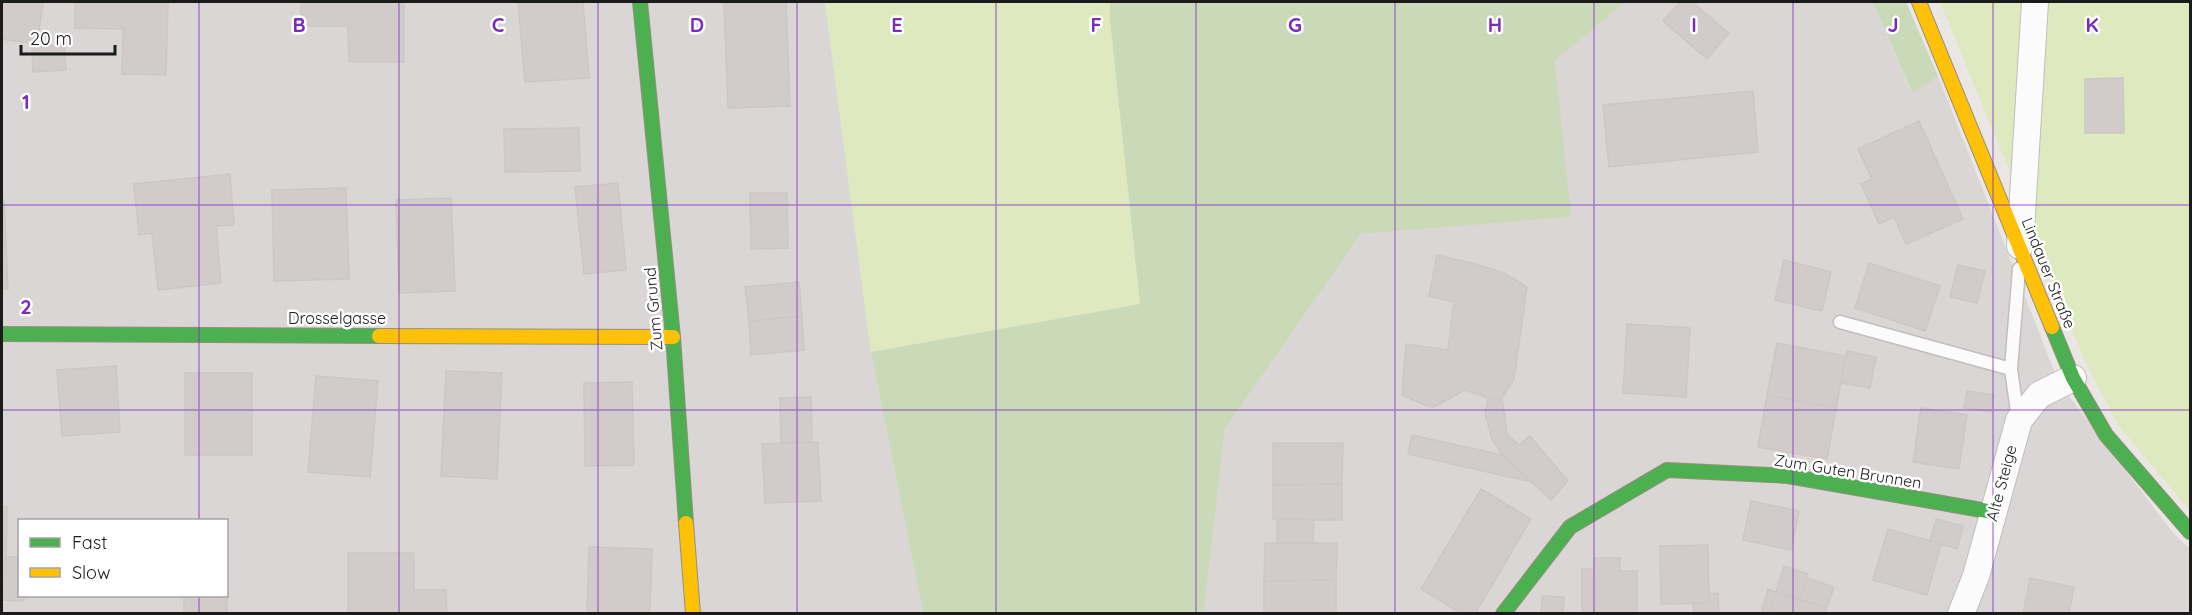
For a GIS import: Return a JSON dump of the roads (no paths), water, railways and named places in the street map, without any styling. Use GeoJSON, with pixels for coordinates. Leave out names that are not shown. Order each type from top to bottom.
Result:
{"type":"FeatureCollection","features":[{"type":"Feature","properties":{"kind":"street","name":"Zum Grund"},"geometry":{"type":"LineString","coordinates":[[640,2],[673,337],[693,614]]}},
{"type":"Feature","properties":{"kind":"street","name":"Lindauer Straße"},"geometry":{"type":"LineString","coordinates":[[1919,2],[2073,378],[2106,435],[2190,532]]}},
{"type":"Feature","properties":{"kind":"street"},"geometry":{"type":"LineString","coordinates":[[2020,246],[2035,2]]}},
{"type":"Feature","properties":{"kind":"street","name":"Drosselgasse"},"geometry":{"type":"LineString","coordinates":[[2,334],[673,337]]}},
{"type":"Feature","properties":{"kind":"street","name":"Alte Steige"},"geometry":{"type":"LineString","coordinates":[[1961,614],[1976,576],[2019,420],[2039,395],[2073,378]]}},
{"type":"Feature","properties":{"kind":"street","name":"Zum Guten Brunnen"},"geometry":{"type":"LineString","coordinates":[[1503,614],[1570,527],[1667,470],[1788,476],[1993,512]]}},
{"type":"Feature","properties":{"kind":"lane"},"geometry":{"type":"LineString","coordinates":[[2019,420],[2011,369],[2020,246]]}},
{"type":"Feature","properties":{"kind":"lane"},"geometry":{"type":"LineString","coordinates":[[1840,322],[2011,369]]}}]}
